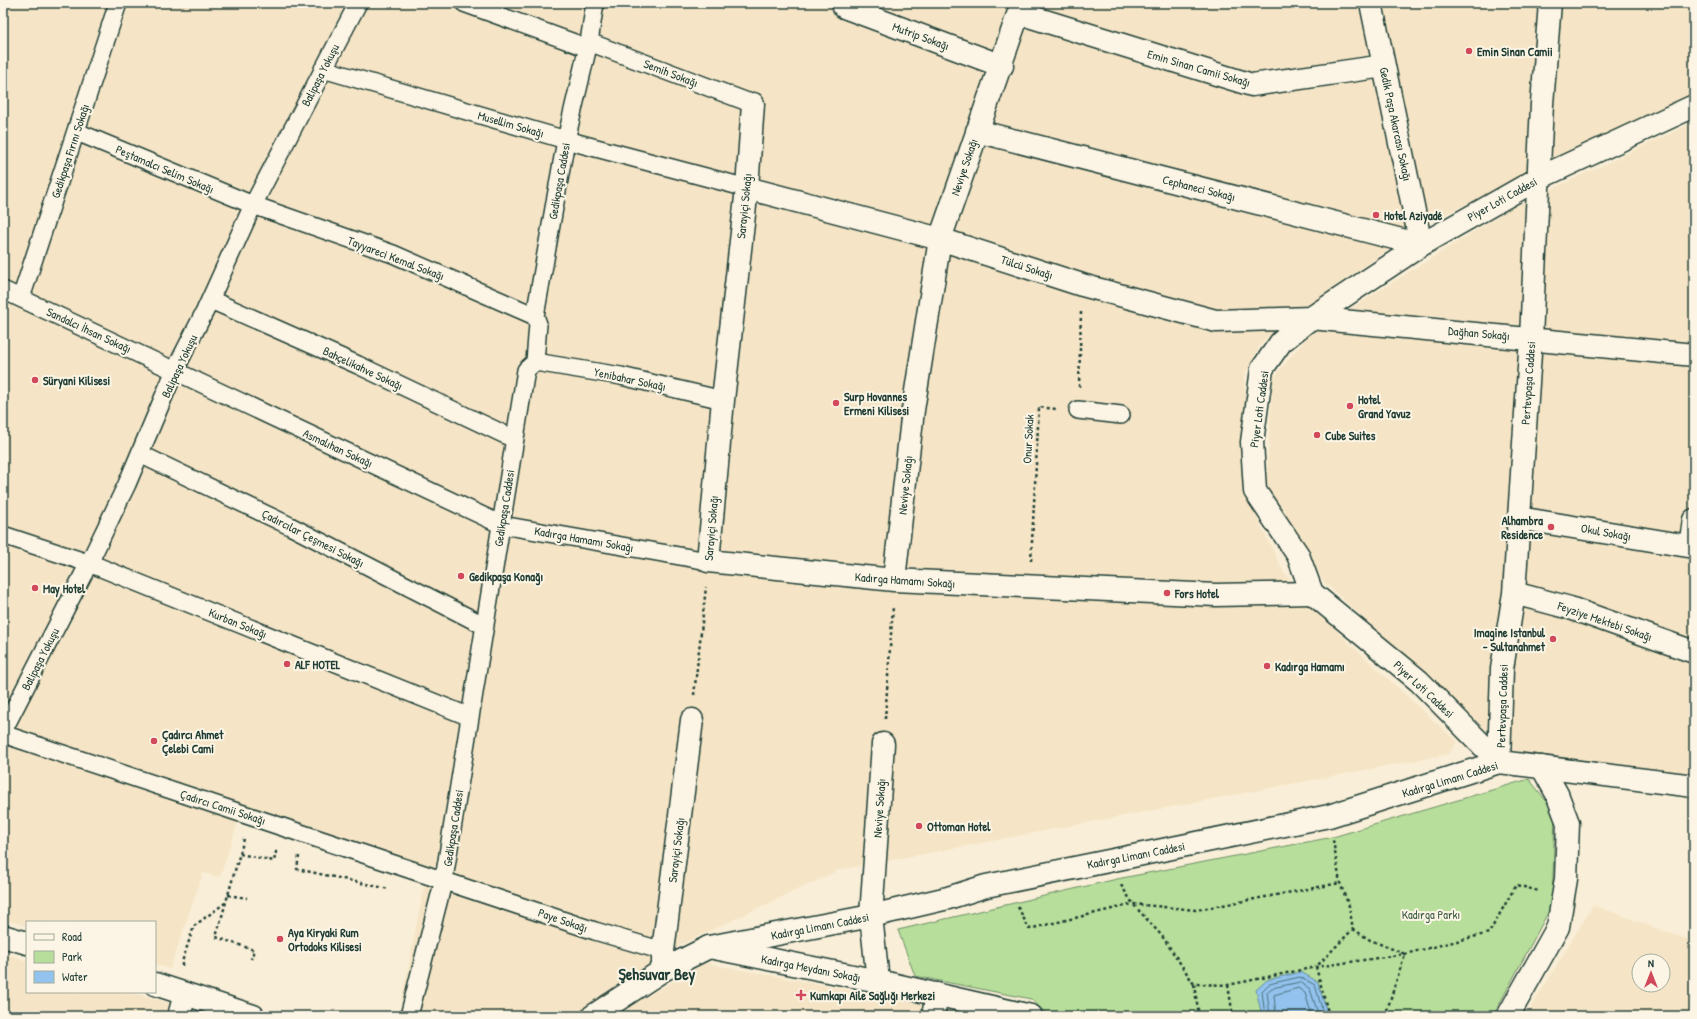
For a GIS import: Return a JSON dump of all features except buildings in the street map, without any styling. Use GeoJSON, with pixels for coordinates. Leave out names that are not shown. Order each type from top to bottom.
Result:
{"type":"FeatureCollection","features":[{"type":"Feature","properties":{"kind":"street","name":"Gedikpaşa Fırını Sokağı"},"geometry":{"type":"LineString","coordinates":[[21,298],[77,132],[118,3]]}},
{"type":"Feature","properties":{"kind":"street","name":"Balipaşa Yokuşu"},"geometry":{"type":"LineString","coordinates":[[3,731],[89,563],[140,454],[175,370],[211,300],[254,205],[358,3]]}},
{"type":"Feature","properties":{"kind":"street","name":"Semih Sokağı"},"geometry":{"type":"LineString","coordinates":[[464,3],[588,45],[753,104]]}},
{"type":"Feature","properties":{"kind":"street","name":"Gedikpaşa Caddesi"},"geometry":{"type":"LineString","coordinates":[[409,1016],[444,879],[526,370],[535,362],[538,324],[535,316],[566,140],[588,45],[595,3]]}},
{"type":"Feature","properties":{"kind":"street","name":"Mutrip Sokağı"},"geometry":{"type":"LineString","coordinates":[[845,3],[844,7],[1002,66]]}},
{"type":"Feature","properties":{"kind":"street","name":"Gedik Paşa Akarcası Sokağı"},"geometry":{"type":"LineString","coordinates":[[1371,3],[1421,245]]}},
{"type":"Feature","properties":{"kind":"street","name":"Pertevpaşa Caddesi"},"geometry":{"type":"LineString","coordinates":[[1499,762],[1502,669],[1514,593],[1531,338],[1542,104],[1550,3]]}},
{"type":"Feature","properties":{"kind":"street","name":"Neviye Sokağı"},"geometry":{"type":"LineString","coordinates":[[894,580],[913,410],[940,239],[977,131],[1002,66],[1021,8]]}},
{"type":"Feature","properties":{"kind":"street","name":"Emin Sinan Camii Sokağı"},"geometry":{"type":"LineString","coordinates":[[1021,8],[1252,85],[1384,66]]}},
{"type":"Feature","properties":{"kind":"street","name":"Musellim Sokağı"},"geometry":{"type":"LineString","coordinates":[[323,69],[566,140],[747,188]]}},
{"type":"Feature","properties":{"kind":"street","name":"Sarayiçi Sokağı"},"geometry":{"type":"LineString","coordinates":[[708,561],[723,400],[747,188],[753,104]]}},
{"type":"Feature","properties":{"kind":"street","name":"Piyer Loti Caddesi"},"geometry":{"type":"LineString","coordinates":[[1499,762],[1419,681],[1312,593],[1298,555],[1255,491],[1252,442],[1262,369],[1282,342],[1311,318],[1421,245],[1539,178],[1694,106]]}},
{"type":"Feature","properties":{"kind":"street","name":"Cephaneci Sokağı"},"geometry":{"type":"LineString","coordinates":[[977,131],[1421,245]]}},
{"type":"Feature","properties":{"kind":"street","name":"Peştamalcı Selim Sokağı"},"geometry":{"type":"LineString","coordinates":[[77,132],[254,205]]}},
{"type":"Feature","properties":{"kind":"street","name":"Tülcü Sokağı"},"geometry":{"type":"LineString","coordinates":[[747,188],[940,239],[1082,285],[1216,321],[1311,318]]}},
{"type":"Feature","properties":{"kind":"street","name":"Tayyareci Kemal Sokağı"},"geometry":{"type":"LineString","coordinates":[[254,205],[393,254],[535,316]]}},
{"type":"Feature","properties":{"kind":"street","name":"Sandalcı İhsan Sokağı"},"geometry":{"type":"LineString","coordinates":[[3,290],[175,370]]}},
{"type":"Feature","properties":{"kind":"street","name":"Bahçelikahve Sokağı"},"geometry":{"type":"LineString","coordinates":[[211,300],[358,365],[514,439]]}},
{"type":"Feature","properties":{"kind":"street","name":"Dağhan Sokağı"},"geometry":{"type":"LineString","coordinates":[[1311,318],[1531,338],[1694,355]]}},
{"type":"Feature","properties":{"kind":"street","name":"Yenibahar Sokağı"},"geometry":{"type":"LineString","coordinates":[[535,362],[621,376],[723,400]]}},
{"type":"Feature","properties":{"kind":"street","name":"Asmalıhan Sokağı"},"geometry":{"type":"LineString","coordinates":[[175,370],[502,525]]}},
{"type":"Feature","properties":{"kind":"street"},"geometry":{"type":"LineString","coordinates":[[1078,410],[1121,415]]}},
{"type":"Feature","properties":{"kind":"street","name":"Çadırcılar Çeşmesi Sokağı"},"geometry":{"type":"LineString","coordinates":[[140,454],[290,526],[485,626]]}},
{"type":"Feature","properties":{"kind":"street","name":"Okul Sokağı"},"geometry":{"type":"LineString","coordinates":[[1519,518],[1692,547]]}},
{"type":"Feature","properties":{"kind":"street"},"geometry":{"type":"LineString","coordinates":[[1692,547],[1694,520]]}},
{"type":"Feature","properties":{"kind":"street","name":"Kadırga Hamamı Sokağı"},"geometry":{"type":"LineString","coordinates":[[502,525],[708,561],[894,580],[1216,595],[1312,593]]}},
{"type":"Feature","properties":{"kind":"street","name":"Kurban Sokağı"},"geometry":{"type":"LineString","coordinates":[[3,535],[89,563],[470,717]]}},
{"type":"Feature","properties":{"kind":"street","name":"Feyziye Mektebi Sokağı"},"geometry":{"type":"LineString","coordinates":[[1514,593],[1570,608],[1694,652]]}},
{"type":"Feature","properties":{"kind":"street","name":"Sarayiçi Sokağı"},"geometry":{"type":"LineString","coordinates":[[663,961],[692,720]]}},
{"type":"Feature","properties":{"kind":"street","name":"Çadırcı Camii Sokağı"},"geometry":{"type":"LineString","coordinates":[[3,734],[444,879]]}},
{"type":"Feature","properties":{"kind":"street","name":"Neviye Sokağı"},"geometry":{"type":"LineString","coordinates":[[878,981],[871,916],[883,744]]}},
{"type":"Feature","properties":{"kind":"street","name":"Kadırga Limanı Caddesi"},"geometry":{"type":"LineString","coordinates":[[593,1016],[663,961],[709,947],[871,916],[948,898],[986,886],[1329,816],[1499,762],[1694,786]]}},
{"type":"Feature","properties":{"kind":"street"},"geometry":{"type":"LineString","coordinates":[[1508,1016],[1558,927],[1566,879],[1568,823],[1557,794],[1542,767]]}},
{"type":"Feature","properties":{"kind":"street","name":"Paye Sokağı"},"geometry":{"type":"LineString","coordinates":[[444,879],[595,931],[663,961]]}},
{"type":"Feature","properties":{"kind":"street"},"geometry":{"type":"LineString","coordinates":[[3,936],[26,943]]}},
{"type":"Feature","properties":{"kind":"street","name":"Kadırga Meydanı Sokağı"},"geometry":{"type":"LineString","coordinates":[[709,947],[878,981],[1030,1016]]}},
{"type":"Feature","properties":{"kind":"street"},"geometry":{"type":"LineString","coordinates":[[156,984],[253,1016]]}},
{"type":"Feature","properties":{"kind":"street"},"geometry":{"type":"LineString","coordinates":[[179,1016],[185,994]]}},
{"type":"Feature","properties":{"kind":"street"},"geometry":{"type":"LineString","coordinates":[[933,1016],[937,994]]}},
{"type":"Feature","properties":{"kind":"path"},"geometry":{"type":"LineString","coordinates":[[1078,410],[1082,285]]}},
{"type":"Feature","properties":{"kind":"path","name":"Onur Sokak"},"geometry":{"type":"LineString","coordinates":[[1030,587],[1039,407],[1078,410]]}},
{"type":"Feature","properties":{"kind":"path","name":"Sarayiçi Sokağı"},"geometry":{"type":"LineString","coordinates":[[692,720],[708,561]]}},
{"type":"Feature","properties":{"kind":"path"},"geometry":{"type":"LineString","coordinates":[[883,744],[894,580]]}},
{"type":"Feature","properties":{"kind":"path"},"geometry":{"type":"LineString","coordinates":[[1329,816],[1340,883],[1349,906],[1353,928],[1370,940],[1405,954]]}},
{"type":"Feature","properties":{"kind":"path"},"geometry":{"type":"LineString","coordinates":[[241,849],[216,936],[254,950],[251,959]]}},
{"type":"Feature","properties":{"kind":"path"},"geometry":{"type":"LineString","coordinates":[[240,854],[274,861],[276,852],[284,853]]}},
{"type":"Feature","properties":{"kind":"path"},"geometry":{"type":"LineString","coordinates":[[291,855],[299,856],[297,869],[395,890]]}},
{"type":"Feature","properties":{"kind":"path"},"geometry":{"type":"LineString","coordinates":[[1105,861],[1133,904],[1162,936],[1194,984],[1199,1016]]}},
{"type":"Feature","properties":{"kind":"path"},"geometry":{"type":"LineString","coordinates":[[1016,904],[1029,928],[1133,904],[1196,910],[1340,883]]}},
{"type":"Feature","properties":{"kind":"path"},"geometry":{"type":"LineString","coordinates":[[1194,984],[1228,985],[1316,967],[1405,954],[1489,933],[1516,885],[1563,897]]}},
{"type":"Feature","properties":{"kind":"path"},"geometry":{"type":"LineString","coordinates":[[228,894],[247,898]]}},
{"type":"Feature","properties":{"kind":"path"},"geometry":{"type":"LineString","coordinates":[[182,962],[194,926],[225,903]]}},
{"type":"Feature","properties":{"kind":"path"},"geometry":{"type":"LineString","coordinates":[[1316,967],[1353,928]]}},
{"type":"Feature","properties":{"kind":"path"},"geometry":{"type":"LineString","coordinates":[[1385,1016],[1405,954]]}},
{"type":"Feature","properties":{"kind":"path"},"geometry":{"type":"LineString","coordinates":[[1316,967],[1329,1016]]}},
{"type":"Feature","properties":{"kind":"path"},"geometry":{"type":"LineString","coordinates":[[1228,985],[1233,1016]]}},
{"type":"Feature","properties":{"kind":"shaded area"},"geometry":{"type":"Polygon","coordinates":[[[3,3],[1694,3],[1694,97],[1430,221],[1310,304],[1262,342],[1244,376],[1250,503],[1284,573],[1349,643],[1457,742],[1449,754],[839,870],[682,944],[578,1016],[399,1016],[425,881],[238,822],[220,877],[203,873],[170,969],[156,964],[156,921],[26,921],[26,926],[3,919],[3,3]]]}},
{"type":"Feature","properties":{"kind":"shaded area"},"geometry":{"type":"Polygon","coordinates":[[[1694,122],[1694,776],[1510,752],[1324,582],[1266,489],[1273,378],[1310,334],[1510,209],[1694,122]]]}},
{"type":"Feature","properties":{"kind":"shaded area"},"geometry":{"type":"Polygon","coordinates":[[[1593,905],[1694,942],[1694,1016],[1526,1016],[1593,905]]]}},
{"type":"Feature","properties":{"kind":"shaded area"},"geometry":{"type":"Polygon","coordinates":[[[3,953],[26,961],[26,993],[134,993],[215,1016],[3,1016],[3,953]]]}},
{"type":"Feature","properties":{"kind":"shaded area"},"geometry":{"type":"Polygon","coordinates":[[[705,963],[943,1008],[993,1016],[613,1016],[705,963]]]}},
{"type":"Feature","properties":{"kind":"green space","name":"Kadırga Parkı"},"geometry":{"type":"Polygon","coordinates":[[[1529,779],[1555,812],[1552,905],[1493,1016],[1049,1016],[1031,999],[915,976],[898,930],[1117,879],[1333,837],[1529,779]]]}},
{"type":"Feature","properties":{"kind":"water"},"geometry":{"type":"Polygon","coordinates":[[[1301,972],[1318,982],[1328,1016],[1262,1016],[1256,990],[1267,980],[1301,972]]]}},
{"type":"Feature","properties":{"kind":"place","name":"Emin Sinan Camii"},"geometry":{"type":"Point","coordinates":[1469,51]}},
{"type":"Feature","properties":{"kind":"place","name":"Hotel Aziyadé"},"geometry":{"type":"Point","coordinates":[1376,215]}},
{"type":"Feature","properties":{"kind":"place","name":"Süryani Kilisesi"},"geometry":{"type":"Point","coordinates":[35,380]}},
{"type":"Feature","properties":{"kind":"place","name":"Surp Hovannes Ermeni Kilisesi"},"geometry":{"type":"Point","coordinates":[836,403]}},
{"type":"Feature","properties":{"kind":"place","name":"Hotel Grand Yavuz"},"geometry":{"type":"Point","coordinates":[1350,406]}},
{"type":"Feature","properties":{"kind":"place","name":"Cube Suites"},"geometry":{"type":"Point","coordinates":[1317,435]}},
{"type":"Feature","properties":{"kind":"place","name":"Alhambra Residence"},"geometry":{"type":"Point","coordinates":[1551,527]}},
{"type":"Feature","properties":{"kind":"place","name":"Gedikpaşa Konağı"},"geometry":{"type":"Point","coordinates":[461,576]}},
{"type":"Feature","properties":{"kind":"place","name":"May Hotel"},"geometry":{"type":"Point","coordinates":[35,588]}},
{"type":"Feature","properties":{"kind":"place","name":"Fors Hotel"},"geometry":{"type":"Point","coordinates":[1167,593]}},
{"type":"Feature","properties":{"kind":"place","name":"Imagine Istanbul - Sultanahmet"},"geometry":{"type":"Point","coordinates":[1553,639]}},
{"type":"Feature","properties":{"kind":"place","name":"ALF HOTEL"},"geometry":{"type":"Point","coordinates":[287,664]}},
{"type":"Feature","properties":{"kind":"place","name":"Kadırga Hamamı"},"geometry":{"type":"Point","coordinates":[1267,666]}},
{"type":"Feature","properties":{"kind":"place","name":"Çadırcı Ahmet Çelebi Cami"},"geometry":{"type":"Point","coordinates":[154,741]}},
{"type":"Feature","properties":{"kind":"place","name":"Ottoman Hotel"},"geometry":{"type":"Point","coordinates":[919,826]}},
{"type":"Feature","properties":{"kind":"place","name":"Aya Kiryaki Rum Ortodoks Kilisesi"},"geometry":{"type":"Point","coordinates":[280,939]}},
{"type":"Feature","properties":{"kind":"place","name":"Kumkapı Aile Sağlığı Merkezi"},"geometry":{"type":"Point","coordinates":[801,995]}},
{"type":"Feature","properties":{"kind":"district","name":"Şehsuvar Bey"},"geometry":{"type":"Point","coordinates":[657,974]}}]}
